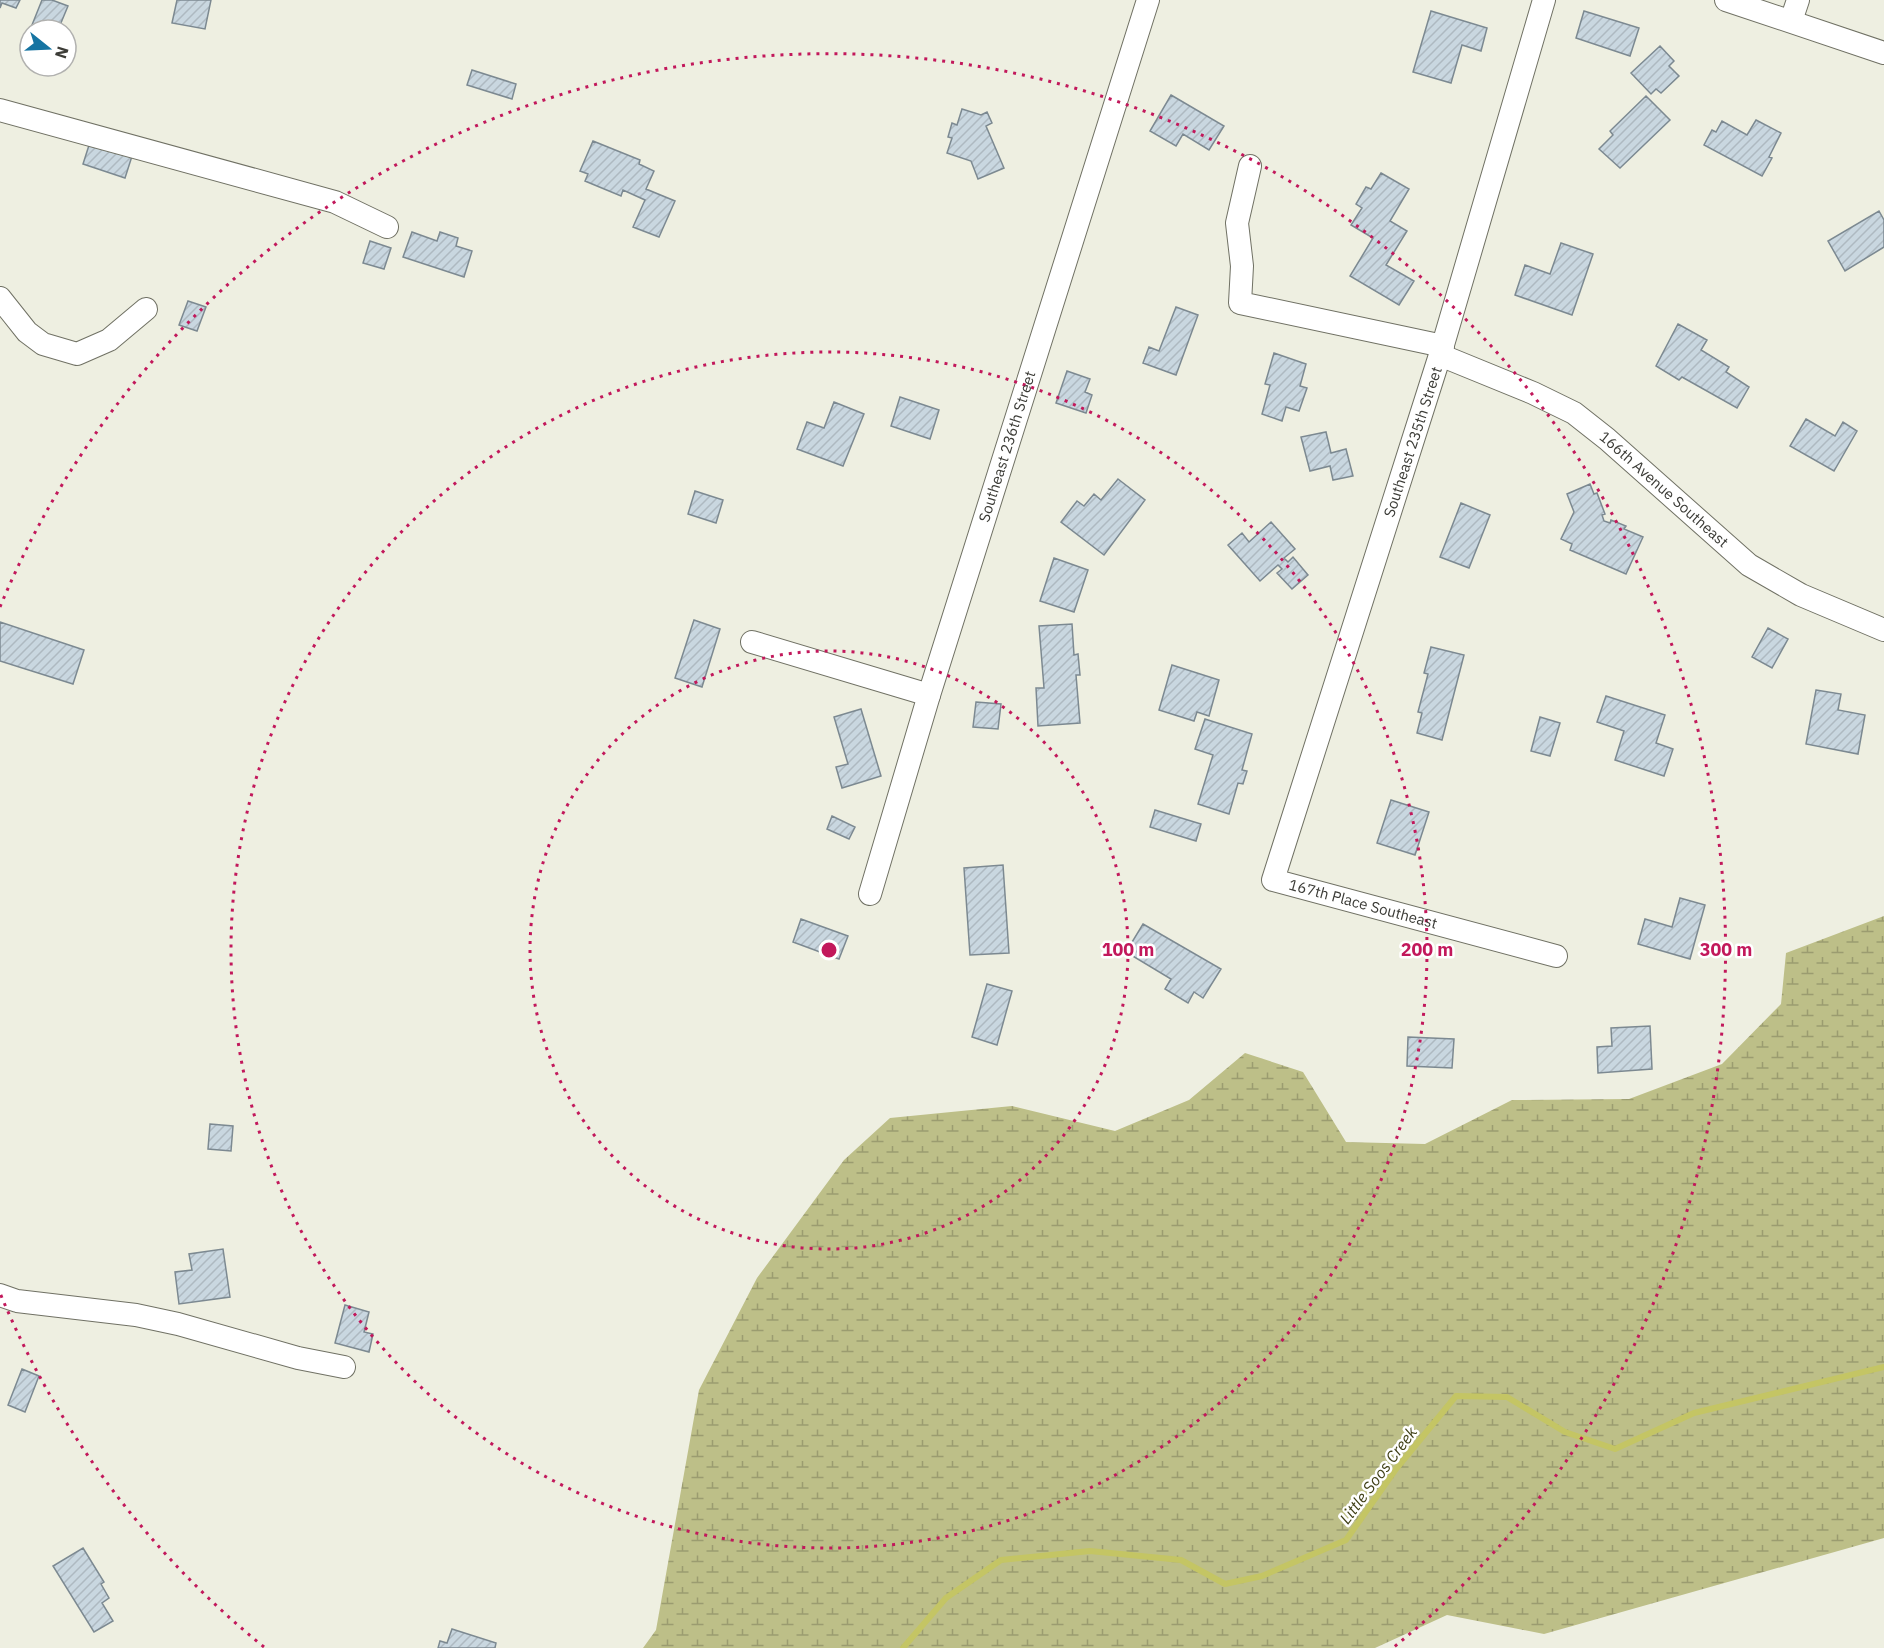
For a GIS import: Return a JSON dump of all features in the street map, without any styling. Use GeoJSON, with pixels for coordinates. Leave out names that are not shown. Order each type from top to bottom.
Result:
{"type":"FeatureCollection","features":[{"type":"Feature","properties":{"kind":"street","name":"Southeast 236th Street"},"geometry":{"type":"LineString","coordinates":[[870,894],[1148,0]]}},
{"type":"Feature","properties":{"kind":"street","name":"Southeast 235th Street"},"geometry":{"type":"LineString","coordinates":[[1274,880],[1442,351],[1544,0]]}},
{"type":"Feature","properties":{"kind":"street"},"geometry":{"type":"LineString","coordinates":[[1726,0],[1884,53]]}},
{"type":"Feature","properties":{"kind":"street"},"geometry":{"type":"LineString","coordinates":[[1791,21],[1798,0]]}},
{"type":"Feature","properties":{"kind":"street"},"geometry":{"type":"LineString","coordinates":[[0,110],[335,202],[387,227]]}},
{"type":"Feature","properties":{"kind":"street","name":"166th Avenue Southeast"},"geometry":{"type":"LineString","coordinates":[[1250,166],[1237,223],[1242,266],[1240,303],[1442,351],[1574,413],[1607,439],[1749,565],[1801,595],[1884,630]]}},
{"type":"Feature","properties":{"kind":"street"},"geometry":{"type":"LineString","coordinates":[[0,298],[27,332],[43,344],[77,354],[110,340],[146,309]]}},
{"type":"Feature","properties":{"kind":"street"},"geometry":{"type":"LineString","coordinates":[[752,642],[930,695]]}},
{"type":"Feature","properties":{"kind":"street","name":"167th Place Southeast"},"geometry":{"type":"LineString","coordinates":[[1274,880],[1556,956]]}},
{"type":"Feature","properties":{"kind":"street"},"geometry":{"type":"LineString","coordinates":[[0,1295],[17,1301],[136,1315],[178,1324],[298,1358],[344,1367]]}},
{"type":"Feature","properties":{"kind":"green space"},"geometry":{"type":"Polygon","coordinates":[[[1884,916],[1884,1538],[1544,1634],[1447,1615],[1375,1648],[643,1648],[656,1630],[699,1390],[757,1278],[844,1160],[890,1118],[1012,1106],[1115,1131],[1189,1100],[1245,1053],[1303,1072],[1346,1142],[1425,1144],[1512,1100],[1629,1099],[1722,1064],[1781,1004],[1786,953],[1884,916]]]}},
{"type":"Feature","properties":{"kind":"building"},"geometry":{"type":"Polygon","coordinates":[[[0,0],[20,0],[16,8],[2,3],[0,8],[0,0]]]}},
{"type":"Feature","properties":{"kind":"building"},"geometry":{"type":"Polygon","coordinates":[[[42,0],[52,0],[68,6],[63,18],[35,18],[42,0]]]}},
{"type":"Feature","properties":{"kind":"building"},"geometry":{"type":"Polygon","coordinates":[[[177,0],[211,0],[205,29],[172,23],[177,0]]]}},
{"type":"Feature","properties":{"kind":"building"},"geometry":{"type":"Polygon","coordinates":[[[1431,11],[1487,28],[1481,51],[1462,45],[1451,83],[1413,72],[1431,11]]]}},
{"type":"Feature","properties":{"kind":"building"},"geometry":{"type":"Polygon","coordinates":[[[1584,11],[1639,28],[1630,56],[1576,38],[1584,11]]]}},
{"type":"Feature","properties":{"kind":"building"},"geometry":{"type":"Polygon","coordinates":[[[1660,46],[1674,61],[1669,66],[1679,76],[1661,93],[1656,89],[1651,94],[1631,73],[1660,46]]]}},
{"type":"Feature","properties":{"kind":"building"},"geometry":{"type":"Polygon","coordinates":[[[472,70],[516,84],[512,99],[467,85],[472,70]]]}},
{"type":"Feature","properties":{"kind":"building"},"geometry":{"type":"Polygon","coordinates":[[[1171,95],[1224,126],[1209,150],[1183,134],[1176,146],[1150,131],[1171,95]]]}},
{"type":"Feature","properties":{"kind":"building"},"geometry":{"type":"Polygon","coordinates":[[[1646,96],[1670,120],[1620,168],[1599,149],[1613,135],[1610,131],[1646,96]]]}},
{"type":"Feature","properties":{"kind":"building"},"geometry":{"type":"Polygon","coordinates":[[[962,109],[981,115],[987,112],[992,123],[986,126],[1004,168],[978,179],[971,161],[947,153],[952,138],[948,137],[952,123],[957,125],[962,109]]]}},
{"type":"Feature","properties":{"kind":"building"},"geometry":{"type":"Polygon","coordinates":[[[1756,120],[1781,133],[1769,157],[1772,158],[1762,176],[1704,145],[1712,130],[1716,132],[1722,121],[1747,135],[1756,120]]]}},
{"type":"Feature","properties":{"kind":"building"},"geometry":{"type":"Polygon","coordinates":[[[91,139],[133,153],[125,178],[83,164],[91,139]]]}},
{"type":"Feature","properties":{"kind":"building"},"geometry":{"type":"Polygon","coordinates":[[[593,141],[640,160],[639,164],[654,171],[646,189],[675,201],[659,237],[633,227],[645,200],[623,190],[621,196],[585,181],[588,174],[580,171],[593,141]]]}},
{"type":"Feature","properties":{"kind":"building"},"geometry":{"type":"Polygon","coordinates":[[[1381,173],[1409,189],[1390,221],[1407,231],[1386,265],[1414,281],[1399,305],[1350,276],[1373,238],[1351,225],[1362,208],[1356,204],[1366,187],[1371,189],[1381,173]]]}},
{"type":"Feature","properties":{"kind":"building"},"geometry":{"type":"Polygon","coordinates":[[[1879,211],[1884,220],[1884,247],[1845,271],[1828,241],[1879,211]]]}},
{"type":"Feature","properties":{"kind":"building"},"geometry":{"type":"Polygon","coordinates":[[[412,232],[437,241],[440,232],[458,238],[456,246],[472,251],[464,277],[403,257],[412,232]]]}},
{"type":"Feature","properties":{"kind":"building"},"geometry":{"type":"Polygon","coordinates":[[[370,241],[391,248],[384,269],[363,263],[370,241]]]}},
{"type":"Feature","properties":{"kind":"building"},"geometry":{"type":"Polygon","coordinates":[[[1561,243],[1593,254],[1572,315],[1515,295],[1525,265],[1550,274],[1561,243]]]}},
{"type":"Feature","properties":{"kind":"building"},"geometry":{"type":"Polygon","coordinates":[[[188,301],[206,307],[197,331],[179,325],[188,301]]]}},
{"type":"Feature","properties":{"kind":"building"},"geometry":{"type":"Polygon","coordinates":[[[1176,307],[1198,315],[1176,375],[1143,363],[1149,347],[1159,351],[1176,307]]]}},
{"type":"Feature","properties":{"kind":"building"},"geometry":{"type":"Polygon","coordinates":[[[1678,324],[1707,340],[1701,350],[1729,367],[1726,372],[1749,387],[1737,408],[1682,377],[1679,380],[1656,366],[1678,324]]]}},
{"type":"Feature","properties":{"kind":"building"},"geometry":{"type":"Polygon","coordinates":[[[1274,353],[1306,364],[1300,386],[1307,388],[1299,411],[1286,407],[1282,421],[1262,414],[1270,385],[1265,384],[1274,353]]]}},
{"type":"Feature","properties":{"kind":"building"},"geometry":{"type":"Polygon","coordinates":[[[1067,371],[1090,379],[1085,392],[1092,395],[1086,413],[1056,403],[1067,371]]]}},
{"type":"Feature","properties":{"kind":"building"},"geometry":{"type":"Polygon","coordinates":[[[900,397],[939,410],[930,439],[891,426],[900,397]]]}},
{"type":"Feature","properties":{"kind":"building"},"geometry":{"type":"Polygon","coordinates":[[[834,402],[864,414],[843,466],[797,449],[807,422],[824,428],[834,402]]]}},
{"type":"Feature","properties":{"kind":"building"},"geometry":{"type":"Polygon","coordinates":[[[1806,419],[1835,436],[1843,422],[1857,431],[1834,471],[1790,446],[1806,419]]]}},
{"type":"Feature","properties":{"kind":"building"},"geometry":{"type":"Polygon","coordinates":[[[1326,432],[1331,453],[1346,449],[1353,476],[1333,480],[1330,466],[1310,471],[1301,437],[1326,432]]]}},
{"type":"Feature","properties":{"kind":"building"},"geometry":{"type":"Polygon","coordinates":[[[1118,479],[1145,500],[1104,555],[1061,522],[1077,501],[1084,506],[1094,494],[1101,500],[1118,479]]]}},
{"type":"Feature","properties":{"kind":"building"},"geometry":{"type":"Polygon","coordinates":[[[1590,484],[1594,494],[1597,493],[1605,514],[1602,515],[1604,521],[1610,523],[1611,520],[1626,526],[1624,529],[1643,537],[1626,574],[1570,550],[1572,544],[1561,539],[1574,512],[1567,494],[1590,484]]]}},
{"type":"Feature","properties":{"kind":"building"},"geometry":{"type":"Polygon","coordinates":[[[695,491],[723,500],[716,523],[688,514],[695,491]]]}},
{"type":"Feature","properties":{"kind":"building"},"geometry":{"type":"Polygon","coordinates":[[[1461,503],[1490,515],[1469,568],[1440,557],[1461,503]]]}},
{"type":"Feature","properties":{"kind":"building"},"geometry":{"type":"Polygon","coordinates":[[[1271,522],[1295,549],[1284,558],[1288,562],[1293,557],[1308,575],[1292,589],[1277,573],[1282,569],[1278,565],[1260,581],[1228,545],[1242,533],[1249,542],[1271,522]]]}},
{"type":"Feature","properties":{"kind":"building"},"geometry":{"type":"Polygon","coordinates":[[[1054,558],[1088,570],[1074,612],[1040,601],[1054,558]]]}},
{"type":"Feature","properties":{"kind":"building"},"geometry":{"type":"Polygon","coordinates":[[[694,620],[720,629],[702,687],[675,678],[694,620]]]}},
{"type":"Feature","properties":{"kind":"building"},"geometry":{"type":"Polygon","coordinates":[[[0,622],[84,650],[73,684],[0,661],[0,622]]]}},
{"type":"Feature","properties":{"kind":"building"},"geometry":{"type":"Polygon","coordinates":[[[1072,624],[1074,655],[1078,654],[1080,675],[1076,675],[1080,723],[1038,726],[1036,688],[1044,688],[1039,626],[1072,624]]]}},
{"type":"Feature","properties":{"kind":"building"},"geometry":{"type":"Polygon","coordinates":[[[1768,628],[1788,639],[1772,668],[1752,657],[1768,628]]]}},
{"type":"Feature","properties":{"kind":"building"},"geometry":{"type":"Polygon","coordinates":[[[1431,647],[1464,655],[1442,740],[1417,733],[1422,713],[1418,712],[1428,674],[1424,673],[1431,647]]]}},
{"type":"Feature","properties":{"kind":"building"},"geometry":{"type":"Polygon","coordinates":[[[1172,665],[1219,680],[1209,716],[1197,712],[1194,721],[1159,710],[1172,665]]]}},
{"type":"Feature","properties":{"kind":"building"},"geometry":{"type":"Polygon","coordinates":[[[1816,690],[1841,694],[1838,710],[1865,715],[1858,754],[1806,744],[1816,690]]]}},
{"type":"Feature","properties":{"kind":"building"},"geometry":{"type":"Polygon","coordinates":[[[1606,696],[1665,715],[1656,743],[1673,749],[1664,776],[1615,760],[1624,731],[1597,722],[1606,696]]]}},
{"type":"Feature","properties":{"kind":"building"},"geometry":{"type":"Polygon","coordinates":[[[976,702],[1001,704],[998,729],[973,727],[976,702]]]}},
{"type":"Feature","properties":{"kind":"building"},"geometry":{"type":"Polygon","coordinates":[[[861,709],[881,776],[842,788],[836,767],[848,764],[834,717],[861,709]]]}},
{"type":"Feature","properties":{"kind":"building"},"geometry":{"type":"Polygon","coordinates":[[[1540,717],[1560,723],[1550,756],[1531,751],[1540,717]]]}},
{"type":"Feature","properties":{"kind":"building"},"geometry":{"type":"Polygon","coordinates":[[[1205,719],[1252,734],[1242,770],[1247,771],[1243,784],[1238,783],[1229,814],[1198,804],[1213,755],[1195,749],[1205,719]]]}},
{"type":"Feature","properties":{"kind":"building"},"geometry":{"type":"Polygon","coordinates":[[[1391,800],[1429,812],[1415,855],[1377,843],[1391,800]]]}},
{"type":"Feature","properties":{"kind":"building"},"geometry":{"type":"Polygon","coordinates":[[[1155,810],[1201,824],[1196,841],[1150,827],[1155,810]]]}},
{"type":"Feature","properties":{"kind":"building"},"geometry":{"type":"Polygon","coordinates":[[[832,816],[855,827],[849,839],[827,829],[832,816]]]}},
{"type":"Feature","properties":{"kind":"building"},"geometry":{"type":"Polygon","coordinates":[[[1003,865],[1009,953],[970,955],[964,868],[1003,865]]]}},
{"type":"Feature","properties":{"kind":"building"},"geometry":{"type":"Polygon","coordinates":[[[1680,898],[1705,905],[1690,959],[1638,944],[1645,919],[1672,927],[1680,898]]]}},
{"type":"Feature","properties":{"kind":"building"},"geometry":{"type":"Polygon","coordinates":[[[801,919],[848,936],[839,959],[793,942],[801,919]]]}},
{"type":"Feature","properties":{"kind":"building"},"geometry":{"type":"Polygon","coordinates":[[[1143,924],[1221,969],[1203,998],[1194,992],[1188,1003],[1165,989],[1171,979],[1126,952],[1143,924]]]}},
{"type":"Feature","properties":{"kind":"building"},"geometry":{"type":"Polygon","coordinates":[[[987,984],[1012,991],[997,1045],[972,1037],[987,984]]]}},
{"type":"Feature","properties":{"kind":"building"},"geometry":{"type":"Polygon","coordinates":[[[1650,1026],[1652,1069],[1598,1073],[1597,1047],[1612,1046],[1611,1028],[1650,1026]]]}},
{"type":"Feature","properties":{"kind":"building"},"geometry":{"type":"Polygon","coordinates":[[[1408,1037],[1454,1039],[1452,1068],[1407,1066],[1408,1037]]]}},
{"type":"Feature","properties":{"kind":"building"},"geometry":{"type":"Polygon","coordinates":[[[210,1124],[233,1126],[231,1151],[208,1149],[210,1124]]]}},
{"type":"Feature","properties":{"kind":"building"},"geometry":{"type":"Polygon","coordinates":[[[223,1249],[230,1297],[179,1304],[175,1272],[192,1270],[189,1254],[223,1249]]]}},
{"type":"Feature","properties":{"kind":"building"},"geometry":{"type":"Polygon","coordinates":[[[345,1305],[369,1312],[364,1332],[373,1334],[369,1352],[335,1343],[345,1305]]]}},
{"type":"Feature","properties":{"kind":"building"},"geometry":{"type":"Polygon","coordinates":[[[22,1369],[39,1376],[25,1412],[8,1405],[22,1369]]]}},
{"type":"Feature","properties":{"kind":"building"},"geometry":{"type":"Polygon","coordinates":[[[83,1548],[104,1582],[101,1584],[109,1598],[102,1603],[113,1621],[94,1632],[53,1566],[83,1548]]]}},
{"type":"Feature","properties":{"kind":"building"},"geometry":{"type":"Polygon","coordinates":[[[452,1629],[496,1643],[495,1648],[438,1648],[440,1641],[447,1643],[452,1629]]]}},
{"type":"Feature","properties":{"kind":"waterway","name":"Little Soos Creek"},"geometry":{"type":"LineString","coordinates":[[903,1648],[946,1598],[1001,1560],[1090,1551],[1181,1560],[1225,1584],[1262,1576],[1346,1540],[1396,1469],[1456,1396],[1507,1397],[1565,1432],[1615,1449],[1694,1413],[1884,1367]]}}]}
